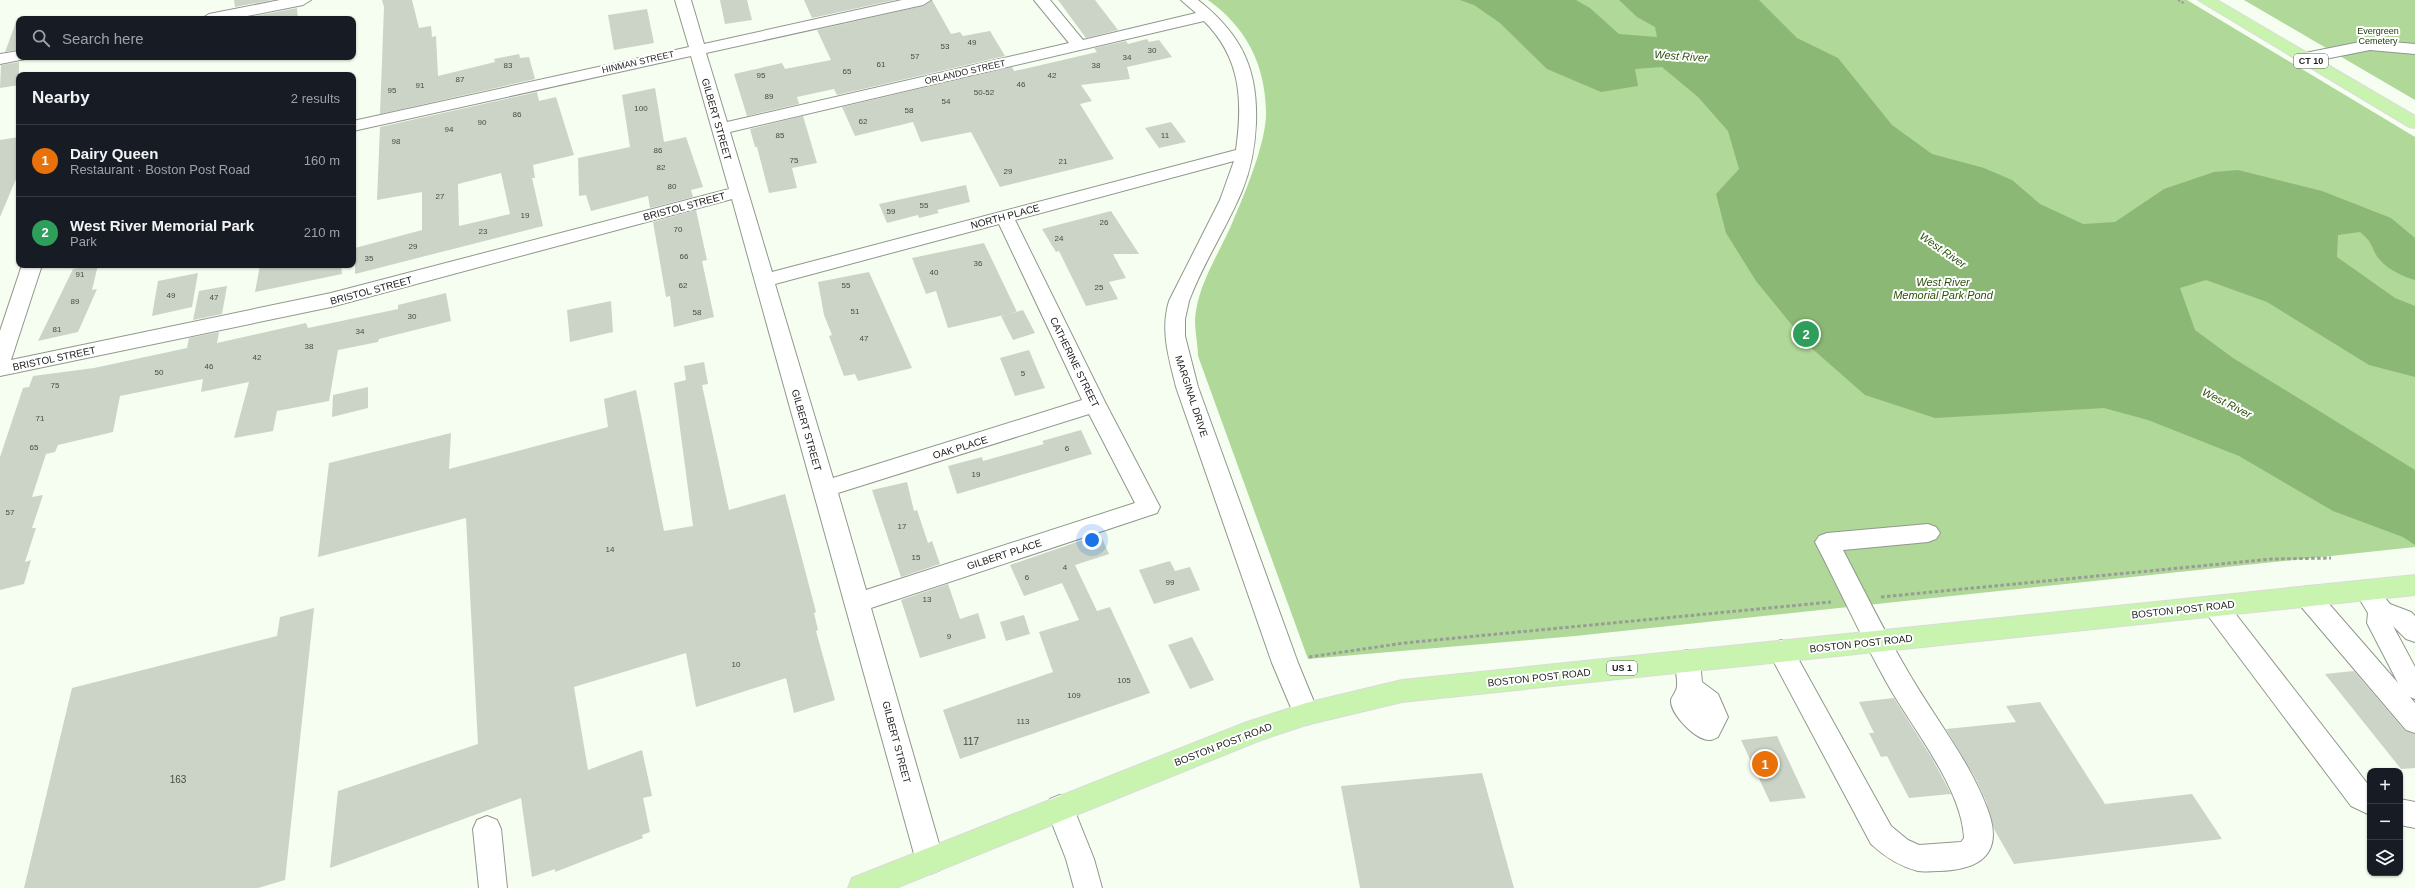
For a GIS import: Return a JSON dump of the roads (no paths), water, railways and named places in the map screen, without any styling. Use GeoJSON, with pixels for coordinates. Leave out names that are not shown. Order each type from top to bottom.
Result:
{"type":"FeatureCollection","features":[{"type":"Feature","properties":{"kind":"main road","name":"CT 10"},"geometry":{"type":"LineString","coordinates":[[2206,0],[2415,123]]}},
{"type":"Feature","properties":{"kind":"main road","name":"BOSTON POST ROAD"},"geometry":{"type":"LineString","coordinates":[[862,888],[1223,743],[1306,714],[1402,691],[2363,590],[2414,586]]}},
{"type":"Feature","properties":{"kind":"street"},"geometry":{"type":"LineString","coordinates":[[224,16],[303,0]]}},
{"type":"Feature","properties":{"kind":"street","name":"GILBERT STREET"},"geometry":{"type":"LineString","coordinates":[[683,0],[858,602],[930,861]]}},
{"type":"Feature","properties":{"kind":"street","name":"HINMAN STREET"},"geometry":{"type":"LineString","coordinates":[[356,125],[923,0]]}},
{"type":"Feature","properties":{"kind":"street"},"geometry":{"type":"LineString","coordinates":[[1042,0],[1079,45]]}},
{"type":"Feature","properties":{"kind":"street","name":"MARGINAL DRIVE"},"geometry":{"type":"LineString","coordinates":[[1189,0],[1208,15],[1228,38],[1240,57],[1248,84],[1245,153],[1241,170],[1228,202],[1184,291],[1175,318],[1177,348],[1187,387],[1285,663],[1306,714]]}},
{"type":"Feature","properties":{"kind":"street","name":"ORLANDO STREET"},"geometry":{"type":"LineString","coordinates":[[721,129],[1208,15]]}},
{"type":"Feature","properties":{"kind":"street"},"geometry":{"type":"LineString","coordinates":[[2304,58],[2370,45],[2415,49]]}},
{"type":"Feature","properties":{"kind":"street"},"geometry":{"type":"LineString","coordinates":[[0,59],[16,56]]}},
{"type":"Feature","properties":{"kind":"street","name":"NORTH PLACE"},"geometry":{"type":"LineString","coordinates":[[765,280],[1245,153]]}},
{"type":"Feature","properties":{"kind":"street","name":"BRISTOL STREET"},"geometry":{"type":"LineString","coordinates":[[0,369],[331,300],[738,192]]}},
{"type":"Feature","properties":{"kind":"street","name":"CATHERINE STREET"},"geometry":{"type":"LineString","coordinates":[[1004,216],[1095,404],[1149,507]]}},
{"type":"Feature","properties":{"kind":"street"},"geometry":{"type":"LineString","coordinates":[[0,361],[31,268]]}},
{"type":"Feature","properties":{"kind":"street","name":"OAK PLACE"},"geometry":{"type":"LineString","coordinates":[[824,489],[1095,404]]}},
{"type":"Feature","properties":{"kind":"street","name":"GILBERT PLACE"},"geometry":{"type":"LineString","coordinates":[[858,602],[1149,507]]}},
{"type":"Feature","properties":{"kind":"street"},"geometry":{"type":"LineString","coordinates":[[1781,651],[1881,835],[1898,850],[1919,858],[1948,857],[1968,854],[1978,843],[1978,821],[1962,784],[1878,641],[1827,542],[1928,533]]}},
{"type":"Feature","properties":{"kind":"street"},"geometry":{"type":"LineString","coordinates":[[2363,590],[2381,611],[2402,619],[2415,632]]}},
{"type":"Feature","properties":{"kind":"street"},"geometry":{"type":"LineString","coordinates":[[2307,596],[2415,722]]}},
{"type":"Feature","properties":{"kind":"street"},"geometry":{"type":"LineString","coordinates":[[2215,606],[2361,797],[2367,800]]}},
{"type":"Feature","properties":{"kind":"street"},"geometry":{"type":"LineString","coordinates":[[2381,611],[2379,623],[2408,680],[2415,688]]}},
{"type":"Feature","properties":{"kind":"street"},"geometry":{"type":"LineString","coordinates":[[1687,661],[1690,688]]}},
{"type":"Feature","properties":{"kind":"street"},"geometry":{"type":"LineString","coordinates":[[1060,808],[1080,859],[1088,888]]}},
{"type":"Feature","properties":{"kind":"street"},"geometry":{"type":"LineString","coordinates":[[2403,813],[2415,815]]}},
{"type":"Feature","properties":{"kind":"street"},"geometry":{"type":"LineString","coordinates":[[487,829],[493,888]]}},
{"type":"Feature","properties":{"kind":"water","name":"West River Memorial Park Pond"},"geometry":{"type":"Polygon","coordinates":[[[1460,0],[1576,0],[1590,8],[1619,34],[1657,37],[1655,27],[1637,17],[1619,0],[1759,0],[1797,38],[1838,58],[1892,125],[1932,154],[1984,168],[2012,180],[2040,204],[2083,224],[2115,222],[2164,189],[2214,172],[2238,170],[2322,191],[2391,218],[2415,238],[2415,280],[2396,272],[2383,263],[2377,256],[2371,243],[2360,232],[2338,235],[2337,257],[2395,298],[2415,306],[2415,377],[2369,365],[2267,302],[2206,280],[2180,288],[2195,330],[2233,358],[2415,470],[2415,545],[2403,537],[2333,511],[2239,456],[2148,420],[2104,408],[1935,418],[1865,395],[1808,345],[1756,281],[1726,233],[1716,194],[1739,169],[1728,131],[1698,97],[1662,67],[1635,69],[1638,86],[1601,92],[1547,69],[1500,23],[1474,5],[1460,0]]]}},
{"type":"Feature","properties":{"kind":"place","name":"West River Memorial Park"},"geometry":{"type":"Point","coordinates":[1806,334]}},
{"type":"Feature","properties":{"kind":"place","name":"Dairy Queen"},"geometry":{"type":"Point","coordinates":[1765,764]}},
{"type":"Feature","properties":{"kind":"park label","name":"Evergreen Cemetery"},"geometry":{"type":"Point","coordinates":[2378,36]}},
{"type":"Feature","properties":{"kind":"water label","name":"West River"},"geometry":{"type":"Point","coordinates":[1681,56]}},
{"type":"Feature","properties":{"kind":"water label","name":"West River"},"geometry":{"type":"Point","coordinates":[1943,250]}},
{"type":"Feature","properties":{"kind":"water label","name":"West River"},"geometry":{"type":"Point","coordinates":[2227,403]}}]}
